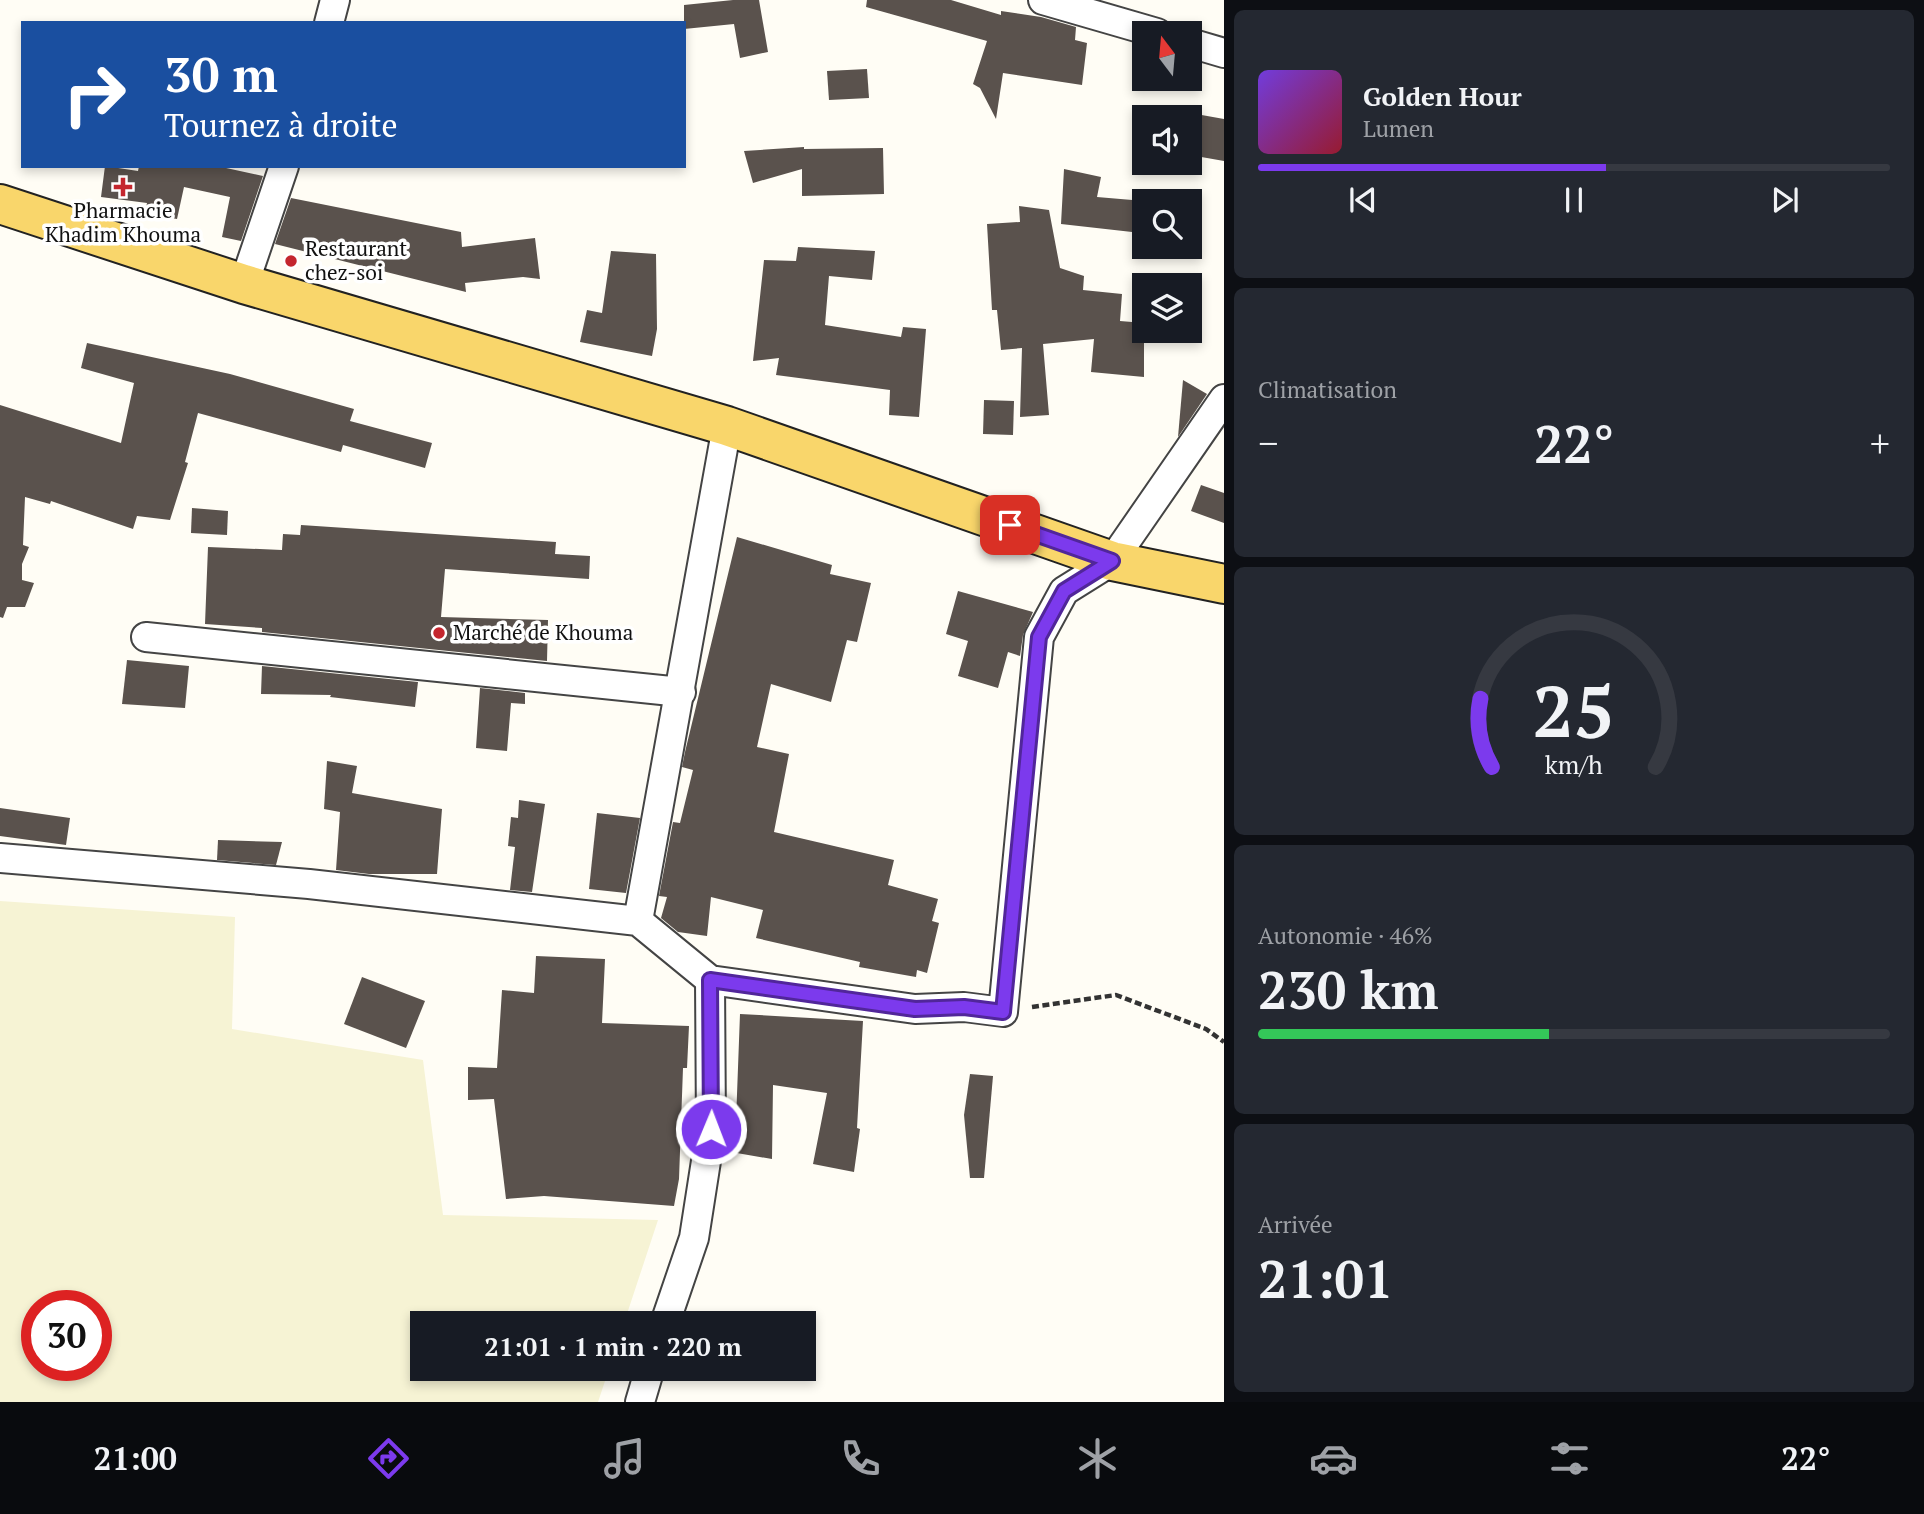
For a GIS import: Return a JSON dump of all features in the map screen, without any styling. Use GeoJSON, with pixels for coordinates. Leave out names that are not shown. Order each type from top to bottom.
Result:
{"type":"FeatureCollection","features":[{"type":"Feature","properties":{"kind":"main road"},"geometry":{"type":"LineString","coordinates":[[0,204],[244,284],[727,426],[1112,561],[1224,584]]}},
{"type":"Feature","properties":{"kind":"street"},"geometry":{"type":"LineString","coordinates":[[330,21],[335,0]]}},
{"type":"Feature","properties":{"kind":"street"},"geometry":{"type":"LineString","coordinates":[[1043,0],[1132,26]]}},
{"type":"Feature","properties":{"kind":"street"},"geometry":{"type":"LineString","coordinates":[[1202,47],[1224,53]]}},
{"type":"Feature","properties":{"kind":"street"},"geometry":{"type":"LineString","coordinates":[[244,284],[283,168]]}},
{"type":"Feature","properties":{"kind":"street"},"geometry":{"type":"LineString","coordinates":[[0,858],[309,884],[638,921],[710,980],[915,1009],[964,1007],[1003,1012],[1039,637],[1064,591],[1112,561],[1224,399]]}},
{"type":"Feature","properties":{"kind":"street"},"geometry":{"type":"LineString","coordinates":[[638,921],[727,426]]}},
{"type":"Feature","properties":{"kind":"street"},"geometry":{"type":"LineString","coordinates":[[146,637],[681,692]]}},
{"type":"Feature","properties":{"kind":"street"},"geometry":{"type":"LineString","coordinates":[[669,1311],[694,1238],[711,1129],[710,980]]}},
{"type":"Feature","properties":{"kind":"street"},"geometry":{"type":"LineString","coordinates":[[640,1402],[646,1381]]}},
{"type":"Feature","properties":{"kind":"path"},"geometry":{"type":"LineString","coordinates":[[1003,1012],[1116,995],[1206,1029],[1224,1042]]}},
{"type":"Feature","properties":{"kind":"shaded area"},"geometry":{"type":"Polygon","coordinates":[[[0,901],[235,917],[232,1029],[423,1060],[443,1215],[658,1220],[628,1311],[410,1311],[410,1381],[605,1381],[598,1402],[0,1402],[0,901]]]}},
{"type":"Feature","properties":{"kind":"building"},"geometry":{"type":"Polygon","coordinates":[[[759,0],[768,52],[740,58],[734,24],[686,29],[684,5],[759,0]]]}},
{"type":"Feature","properties":{"kind":"building"},"geometry":{"type":"Polygon","coordinates":[[[867,0],[951,0],[1001,15],[1001,11],[1041,17],[1076,27],[1075,40],[1087,43],[1082,85],[1003,73],[996,119],[980,88],[973,84],[987,41],[866,7],[867,0]]]}},
{"type":"Feature","properties":{"kind":"building"},"geometry":{"type":"Polygon","coordinates":[[[867,69],[869,98],[829,100],[827,71],[867,69]]]}},
{"type":"Feature","properties":{"kind":"building"},"geometry":{"type":"Polygon","coordinates":[[[1202,115],[1224,119],[1224,161],[1202,157],[1202,115]]]}},
{"type":"Feature","properties":{"kind":"building"},"geometry":{"type":"Polygon","coordinates":[[[804,147],[883,148],[884,194],[802,196],[802,169],[753,183],[744,151],[804,147]]]}},
{"type":"Feature","properties":{"kind":"building"},"geometry":{"type":"Polygon","coordinates":[[[105,168],[138,171],[139,168],[226,168],[263,176],[241,241],[222,237],[230,197],[184,187],[177,219],[145,213],[147,203],[101,197],[105,168]]]}},
{"type":"Feature","properties":{"kind":"building"},"geometry":{"type":"Polygon","coordinates":[[[1064,169],[1101,177],[1097,197],[1132,200],[1132,232],[1061,224],[1064,169]]]}},
{"type":"Feature","properties":{"kind":"building"},"geometry":{"type":"Polygon","coordinates":[[[291,198],[461,232],[462,247],[535,238],[540,279],[523,277],[465,283],[466,292],[275,244],[291,198]]]}},
{"type":"Feature","properties":{"kind":"building"},"geometry":{"type":"Polygon","coordinates":[[[1019,206],[1049,210],[1060,268],[1084,276],[1083,290],[1122,294],[1120,321],[1132,322],[1132,343],[1144,343],[1144,377],[1091,372],[1094,339],[1043,344],[1049,415],[1020,417],[1022,348],[1001,350],[997,310],[992,310],[987,224],[1020,222],[1019,206]]]}},
{"type":"Feature","properties":{"kind":"building"},"geometry":{"type":"Polygon","coordinates":[[[798,247],[875,251],[872,280],[829,276],[825,325],[901,337],[903,327],[926,329],[919,417],[889,415],[890,390],[776,375],[779,358],[753,361],[764,260],[796,261],[798,247]]]}},
{"type":"Feature","properties":{"kind":"building"},"geometry":{"type":"Polygon","coordinates":[[[611,251],[656,254],[657,329],[652,356],[580,342],[587,310],[602,313],[611,251]]]}},
{"type":"Feature","properties":{"kind":"building"},"geometry":{"type":"Polygon","coordinates":[[[87,343],[230,374],[354,409],[350,421],[432,443],[425,468],[343,445],[341,452],[198,413],[185,462],[188,463],[170,520],[137,516],[133,529],[51,501],[50,504],[25,497],[23,545],[29,547],[22,564],[22,580],[34,583],[25,607],[7,607],[3,618],[0,617],[0,405],[121,443],[134,383],[81,368],[87,343]]]}},
{"type":"Feature","properties":{"kind":"building"},"geometry":{"type":"Polygon","coordinates":[[[1183,380],[1207,394],[1178,437],[1183,380]]]}},
{"type":"Feature","properties":{"kind":"building"},"geometry":{"type":"Polygon","coordinates":[[[984,400],[1014,401],[1013,435],[983,434],[984,400]]]}},
{"type":"Feature","properties":{"kind":"building"},"geometry":{"type":"Polygon","coordinates":[[[1201,485],[1224,493],[1224,523],[1191,511],[1201,485]]]}},
{"type":"Feature","properties":{"kind":"building"},"geometry":{"type":"Polygon","coordinates":[[[192,508],[228,511],[227,535],[191,533],[192,508]]]}},
{"type":"Feature","properties":{"kind":"building"},"geometry":{"type":"Polygon","coordinates":[[[301,525],[556,542],[555,554],[590,556],[589,579],[445,569],[441,617],[548,620],[547,661],[262,632],[262,628],[205,624],[208,547],[282,550],[283,534],[300,535],[301,525]]]}},
{"type":"Feature","properties":{"kind":"building"},"geometry":{"type":"Polygon","coordinates":[[[737,537],[832,565],[830,574],[871,583],[857,642],[847,640],[831,702],[771,684],[757,747],[789,754],[774,832],[894,860],[888,885],[938,899],[932,921],[939,923],[927,973],[917,970],[916,977],[859,967],[860,962],[756,938],[763,910],[711,897],[707,936],[678,932],[661,918],[667,897],[659,896],[673,822],[680,823],[693,770],[682,767],[737,537]]]}},
{"type":"Feature","properties":{"kind":"building"},"geometry":{"type":"Polygon","coordinates":[[[958,591],[1033,612],[1023,635],[1020,656],[1008,652],[998,688],[958,676],[968,641],[946,634],[958,591]]]}},
{"type":"Feature","properties":{"kind":"building"},"geometry":{"type":"Polygon","coordinates":[[[127,660],[189,666],[185,708],[122,704],[127,660]]]}},
{"type":"Feature","properties":{"kind":"building"},"geometry":{"type":"Polygon","coordinates":[[[262,666],[418,682],[415,707],[330,697],[331,695],[261,694],[262,666]]]}},
{"type":"Feature","properties":{"kind":"building"},"geometry":{"type":"Polygon","coordinates":[[[480,688],[525,693],[525,704],[511,703],[507,751],[476,748],[480,688]]]}},
{"type":"Feature","properties":{"kind":"building"},"geometry":{"type":"Polygon","coordinates":[[[327,761],[357,766],[352,793],[442,809],[437,874],[369,874],[336,870],[340,812],[324,809],[327,761]]]}},
{"type":"Feature","properties":{"kind":"building"},"geometry":{"type":"Polygon","coordinates":[[[519,800],[545,804],[532,892],[510,890],[515,847],[508,846],[511,817],[518,818],[519,800]]]}},
{"type":"Feature","properties":{"kind":"building"},"geometry":{"type":"Polygon","coordinates":[[[0,808],[70,818],[66,845],[0,836],[0,808]]]}},
{"type":"Feature","properties":{"kind":"building"},"geometry":{"type":"Polygon","coordinates":[[[597,813],[640,818],[626,893],[589,889],[597,813]]]}},
{"type":"Feature","properties":{"kind":"building"},"geometry":{"type":"Polygon","coordinates":[[[218,840],[282,842],[276,865],[217,860],[218,840]]]}},
{"type":"Feature","properties":{"kind":"building"},"geometry":{"type":"Polygon","coordinates":[[[536,956],[605,959],[602,1023],[689,1026],[687,1068],[683,1068],[679,1179],[674,1206],[544,1196],[506,1199],[494,1099],[468,1100],[468,1067],[497,1068],[502,990],[534,993],[536,956]]]}},
{"type":"Feature","properties":{"kind":"building"},"geometry":{"type":"Polygon","coordinates":[[[362,977],[425,1001],[406,1048],[344,1024],[362,977]]]}},
{"type":"Feature","properties":{"kind":"building"},"geometry":{"type":"Polygon","coordinates":[[[740,1014],[863,1021],[857,1128],[860,1129],[854,1172],[813,1164],[827,1093],[773,1085],[772,1159],[731,1152],[736,1121],[740,1014]]]}},
{"type":"Feature","properties":{"kind":"building"},"geometry":{"type":"Polygon","coordinates":[[[970,1074],[993,1076],[984,1178],[970,1178],[964,1115],[970,1074]]]}},
{"type":"Feature","properties":{"kind":"place","name":"Pharmacie Khadim Khouma"},"geometry":{"type":"Point","coordinates":[123,187]}},
{"type":"Feature","properties":{"kind":"place","name":"Restaurant chez-soi"},"geometry":{"type":"Point","coordinates":[291,261]}},
{"type":"Feature","properties":{"kind":"place","name":"Marché de Khouma"},"geometry":{"type":"Point","coordinates":[439,633]}},
{"type":"Feature","properties":{"kind":"route"},"geometry":{"type":"LineString","coordinates":[[711,1129],[713,1027],[710,980],[915,1009],[964,1007],[1003,1012],[1039,637],[1064,591],[1112,561],[1010,525]]}}]}
